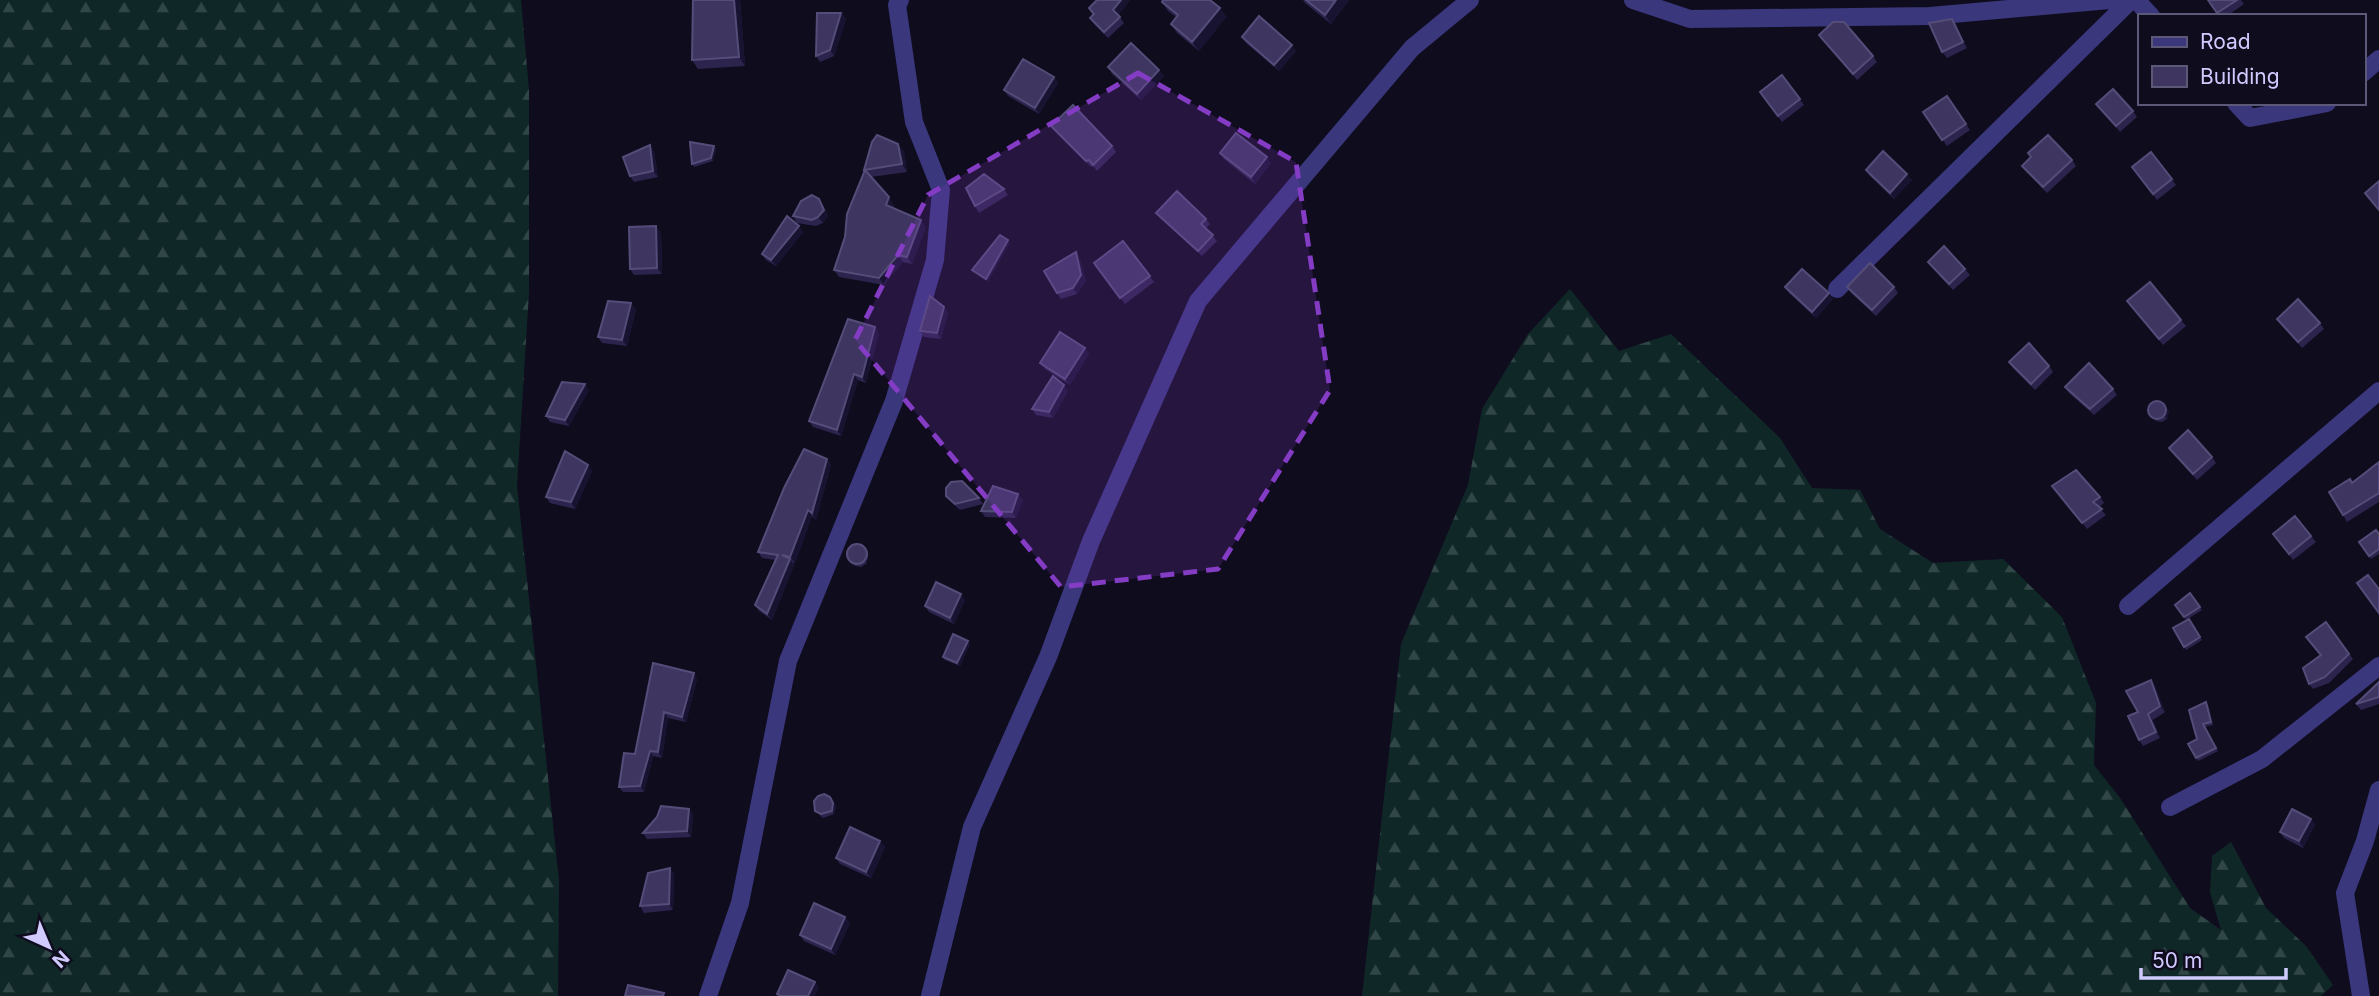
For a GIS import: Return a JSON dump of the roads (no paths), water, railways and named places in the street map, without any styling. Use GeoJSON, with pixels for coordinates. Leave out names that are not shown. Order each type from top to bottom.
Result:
{"type":"FeatureCollection","features":[{"type":"Feature","properties":{"kind":"street"},"geometry":{"type":"LineString","coordinates":[[708,996],[740,903],[788,661],[894,401],[934,260],[941,190],[914,122],[897,5],[900,0]]}},
{"type":"Feature","properties":{"kind":"street"},"geometry":{"type":"LineString","coordinates":[[930,996],[972,827],[1048,657],[1090,541],[1198,301],[1412,48],[1470,0]]}},
{"type":"Feature","properties":{"kind":"street"},"geometry":{"type":"LineString","coordinates":[[1633,0],[1690,19],[1738,19],[1930,16],[2109,0]]}},
{"type":"Feature","properties":{"kind":"street"},"geometry":{"type":"LineString","coordinates":[[1837,289],[2131,0]]}},
{"type":"Feature","properties":{"kind":"street"},"geometry":{"type":"LineString","coordinates":[[2136,0],[2149,14]]}},
{"type":"Feature","properties":{"kind":"street"},"geometry":{"type":"LineString","coordinates":[[2365,71],[2379,60]]}},
{"type":"Feature","properties":{"kind":"street"},"geometry":{"type":"LineString","coordinates":[[2238,105],[2250,118],[2318,105]]}},
{"type":"Feature","properties":{"kind":"street"},"geometry":{"type":"LineString","coordinates":[[2128,606],[2379,391]]}},
{"type":"Feature","properties":{"kind":"street"},"geometry":{"type":"LineString","coordinates":[[2170,807],[2262,759],[2379,666]]}},
{"type":"Feature","properties":{"kind":"street"},"geometry":{"type":"LineString","coordinates":[[2361,996],[2345,893],[2365,841],[2379,790]]}}]}
